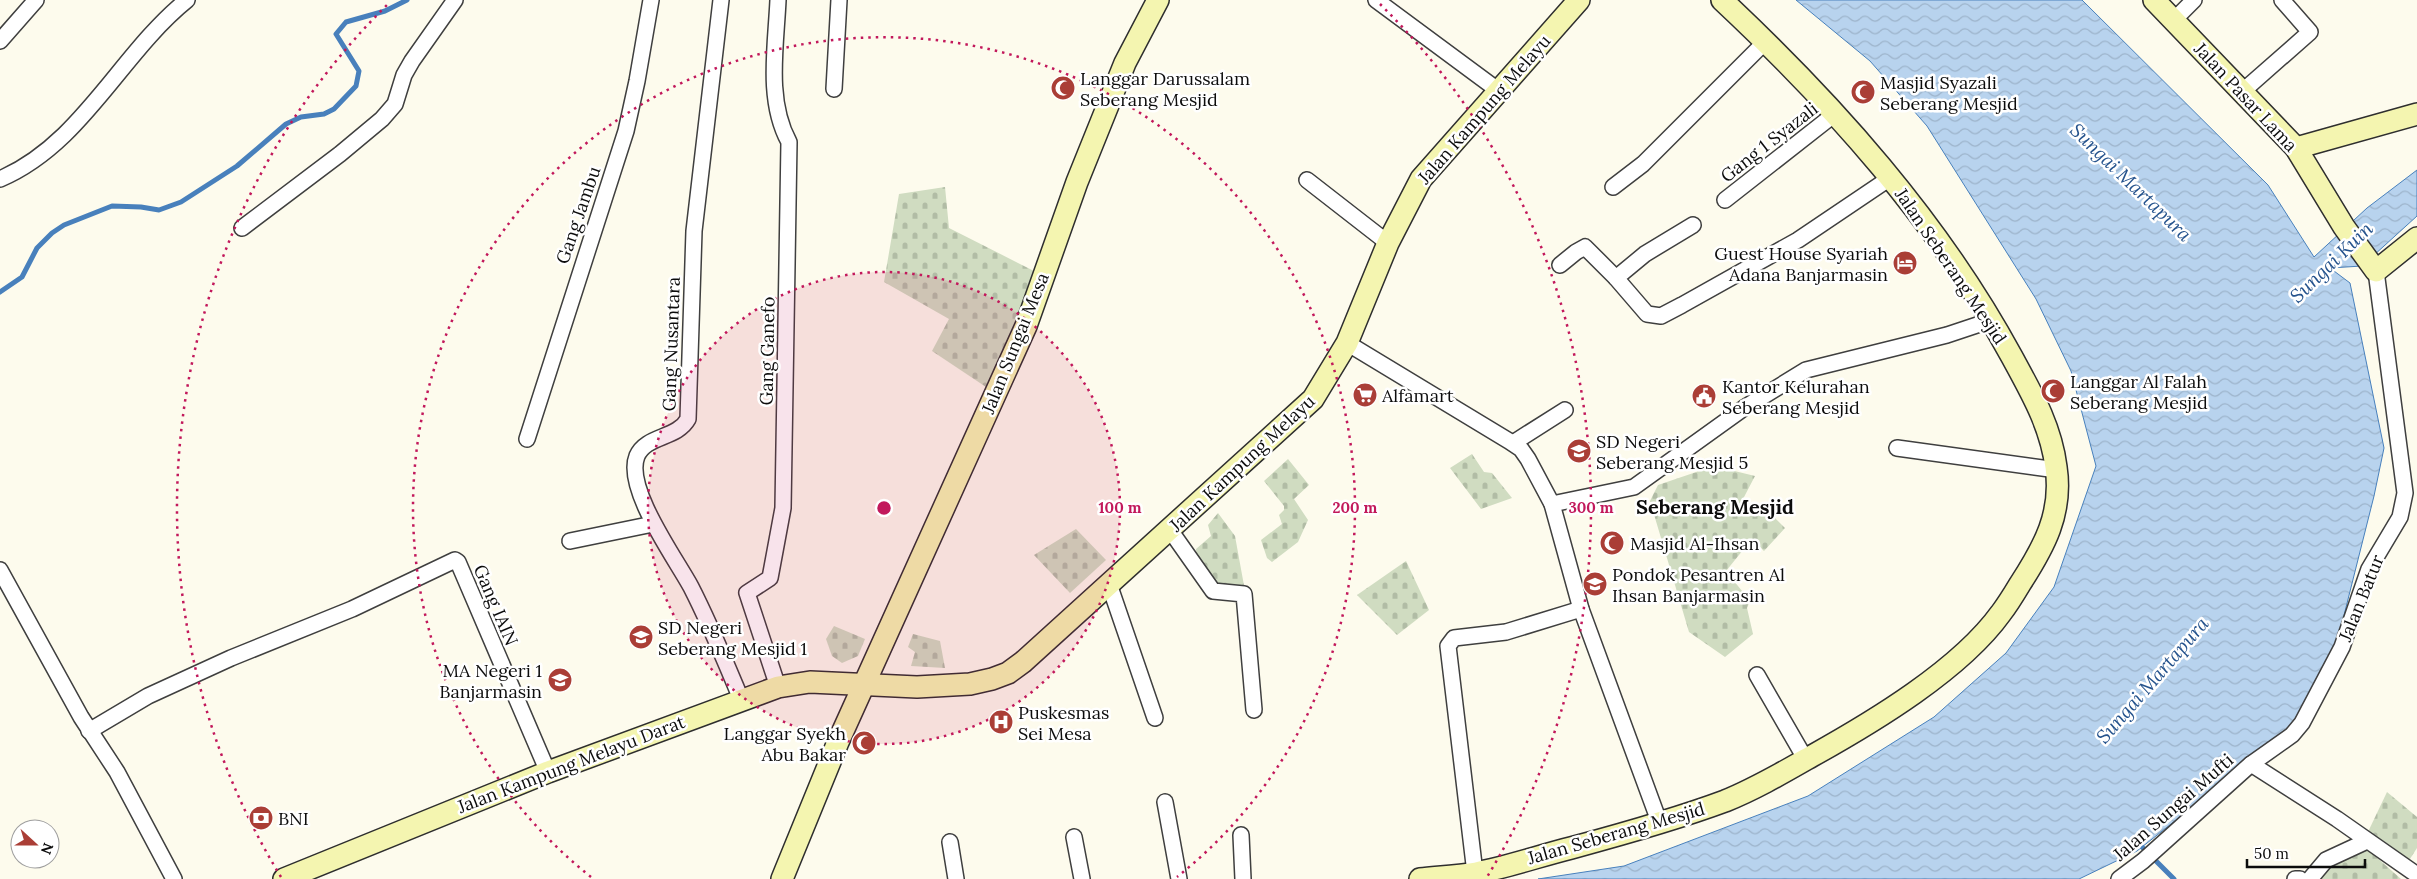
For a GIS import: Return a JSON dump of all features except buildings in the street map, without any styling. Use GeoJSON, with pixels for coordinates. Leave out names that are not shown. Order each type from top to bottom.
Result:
{"type":"FeatureCollection","features":[{"type":"Feature","properties":{"kind":"main road","name":"Jalan Sungai Mesa"},"geometry":{"type":"LineString","coordinates":[[865,683],[1026,326],[1077,182],[1125,64],[1158,0]]}},
{"type":"Feature","properties":{"kind":"main road","name":"Jalan Kampung Melayu"},"geometry":{"type":"LineString","coordinates":[[865,683],[917,687],[948,686],[992,679],[1008,673],[1023,662],[1170,530],[1313,399],[1346,343],[1388,243],[1421,178],[1579,0]]}},
{"type":"Feature","properties":{"kind":"main road","name":"Jalan Seberang Mesjid"},"geometry":{"type":"LineString","coordinates":[[1420,879],[1475,873],[1660,824],[1729,799],[1806,760],[1853,733],[1931,680],[1969,648],[2000,616],[2048,537],[2055,508],[2057,470],[2042,412],[1992,320],[1915,209],[1836,113],[1766,41],[1722,0]]}},
{"type":"Feature","properties":{"kind":"main road","name":"Jalan Pasar Lama"},"geometry":{"type":"LineString","coordinates":[[2154,0],[2296,148],[2344,227],[2371,265]]}},
{"type":"Feature","properties":{"kind":"main road"},"geometry":{"type":"LineString","coordinates":[[2296,148],[2417,114]]}},
{"type":"Feature","properties":{"kind":"main road"},"geometry":{"type":"LineString","coordinates":[[2371,265],[2417,238]]}},
{"type":"Feature","properties":{"kind":"main road","name":"Jalan Kampung Melayu Darat"},"geometry":{"type":"LineString","coordinates":[[284,879],[548,772],[742,699],[778,687],[810,682],[865,683]]}},
{"type":"Feature","properties":{"kind":"main road"},"geometry":{"type":"LineString","coordinates":[[782,879],[838,742],[865,683]]}},
{"type":"Feature","properties":{"kind":"street"},"geometry":{"type":"LineString","coordinates":[[0,41],[36,0]]}},
{"type":"Feature","properties":{"kind":"street"},"geometry":{"type":"LineString","coordinates":[[0,179],[17,172],[53,146],[84,114],[146,39],[187,0]]}},
{"type":"Feature","properties":{"kind":"street"},"geometry":{"type":"LineString","coordinates":[[242,228],[340,154],[382,119],[395,104],[404,75],[412,61],[455,0]]}},
{"type":"Feature","properties":{"kind":"street","name":"Gang Jambu"},"geometry":{"type":"LineString","coordinates":[[527,439],[626,131],[651,0]]}},
{"type":"Feature","properties":{"kind":"street","name":"Gang Nusantara"},"geometry":{"type":"LineString","coordinates":[[720,0],[694,230],[688,419],[679,430],[643,447],[635,462],[635,469],[645,506],[690,586],[742,699]]}},
{"type":"Feature","properties":{"kind":"street","name":"Gang Ganefo"},"geometry":{"type":"LineString","coordinates":[[778,0],[775,86],[777,113],[789,142],[783,508],[770,578],[747,593],[778,687]]}},
{"type":"Feature","properties":{"kind":"street"},"geometry":{"type":"LineString","coordinates":[[834,88],[839,0]]}},
{"type":"Feature","properties":{"kind":"street"},"geometry":{"type":"LineString","coordinates":[[1376,0],[1498,91]]}},
{"type":"Feature","properties":{"kind":"street"},"geometry":{"type":"LineString","coordinates":[[2174,20],[2194,0]]}},
{"type":"Feature","properties":{"kind":"street"},"geometry":{"type":"LineString","coordinates":[[2243,91],[2310,32],[2282,0]]}},
{"type":"Feature","properties":{"kind":"street"},"geometry":{"type":"LineString","coordinates":[[1613,188],[1642,164],[1766,41]]}},
{"type":"Feature","properties":{"kind":"street","name":"Gang 1 Syazali"},"geometry":{"type":"LineString","coordinates":[[1725,200],[1836,113]]}},
{"type":"Feature","properties":{"kind":"street"},"geometry":{"type":"LineString","coordinates":[[1560,265],[1585,247],[1616,278],[1647,314],[1661,316],[1798,240],[1890,178]]}},
{"type":"Feature","properties":{"kind":"street"},"geometry":{"type":"LineString","coordinates":[[1307,180],[1388,243]]}},
{"type":"Feature","properties":{"kind":"street"},"geometry":{"type":"LineString","coordinates":[[1616,278],[1646,254],[1693,225]]}},
{"type":"Feature","properties":{"kind":"street","name":"Jalan Batur"},"geometry":{"type":"LineString","coordinates":[[2252,764],[2292,736],[2302,723],[2342,647],[2368,570],[2400,517],[2404,504],[2405,493],[2371,265]]}},
{"type":"Feature","properties":{"kind":"street"},"geometry":{"type":"LineString","coordinates":[[1552,504],[1634,487],[1744,408],[1806,370],[1947,335],[1992,320]]}},
{"type":"Feature","properties":{"kind":"street"},"geometry":{"type":"LineString","coordinates":[[1346,343],[1512,443],[1521,449],[1528,459],[1552,504],[1581,609],[1660,824]]}},
{"type":"Feature","properties":{"kind":"street"},"geometry":{"type":"LineString","coordinates":[[1512,443],[1565,410]]}},
{"type":"Feature","properties":{"kind":"street"},"geometry":{"type":"LineString","coordinates":[[1897,448],[2057,470]]}},
{"type":"Feature","properties":{"kind":"street"},"geometry":{"type":"LineString","coordinates":[[570,541],[654,524]]}},
{"type":"Feature","properties":{"kind":"street"},"geometry":{"type":"LineString","coordinates":[[1170,530],[1213,591],[1244,594],[1254,710]]}},
{"type":"Feature","properties":{"kind":"street","name":"Gang IAIN"},"geometry":{"type":"LineString","coordinates":[[89,731],[156,692],[231,658],[352,609],[455,560],[458,562],[548,772]]}},
{"type":"Feature","properties":{"kind":"street"},"geometry":{"type":"LineString","coordinates":[[0,570],[89,731],[117,772],[174,879]]}},
{"type":"Feature","properties":{"kind":"street"},"geometry":{"type":"LineString","coordinates":[[1109,584],[1155,718]]}},
{"type":"Feature","properties":{"kind":"street"},"geometry":{"type":"LineString","coordinates":[[1475,873],[1448,646],[1454,638],[1514,630],[1581,609]]}},
{"type":"Feature","properties":{"kind":"street"},"geometry":{"type":"LineString","coordinates":[[1757,675],[1806,760]]}},
{"type":"Feature","properties":{"kind":"street"},"geometry":{"type":"LineString","coordinates":[[2252,764],[2337,819],[2417,875]]}},
{"type":"Feature","properties":{"kind":"street","name":"Jalan Sungai Mufti"},"geometry":{"type":"LineString","coordinates":[[2119,879],[2148,857],[2252,764]]}},
{"type":"Feature","properties":{"kind":"street"},"geometry":{"type":"LineString","coordinates":[[1165,802],[1179,879]]}},
{"type":"Feature","properties":{"kind":"street"},"geometry":{"type":"LineString","coordinates":[[1241,835],[1243,879]]}},
{"type":"Feature","properties":{"kind":"street"},"geometry":{"type":"LineString","coordinates":[[1074,837],[1082,879]]}},
{"type":"Feature","properties":{"kind":"street"},"geometry":{"type":"LineString","coordinates":[[2310,879],[2326,860],[2367,841]]}},
{"type":"Feature","properties":{"kind":"street"},"geometry":{"type":"LineString","coordinates":[[950,842],[956,879]]}},
{"type":"Feature","properties":{"kind":"street"},"geometry":{"type":"LineString","coordinates":[[2295,879],[2300,879]]}},
{"type":"Feature","properties":{"kind":"green space"},"geometry":{"type":"Polygon","coordinates":[[[945,187],[949,228],[1036,272],[989,389],[932,351],[949,319],[884,282],[899,194],[945,187]]]}},
{"type":"Feature","properties":{"kind":"green space"},"geometry":{"type":"Polygon","coordinates":[[[1472,454],[1484,472],[1492,473],[1512,498],[1481,509],[1450,468],[1472,454]]]}},
{"type":"Feature","properties":{"kind":"green space"},"geometry":{"type":"Polygon","coordinates":[[[1288,459],[1309,485],[1294,499],[1308,520],[1298,542],[1272,562],[1267,558],[1261,540],[1282,524],[1279,515],[1284,510],[1284,506],[1264,481],[1288,459]]]}},
{"type":"Feature","properties":{"kind":"green space"},"geometry":{"type":"Polygon","coordinates":[[[1714,466],[1755,476],[1743,499],[1770,513],[1785,528],[1764,551],[1752,539],[1726,571],[1750,601],[1747,608],[1753,634],[1725,657],[1689,632],[1650,501],[1658,485],[1714,466]]]}},
{"type":"Feature","properties":{"kind":"green space"},"geometry":{"type":"Polygon","coordinates":[[[1218,513],[1235,536],[1245,591],[1216,587],[1198,570],[1196,549],[1211,536],[1208,525],[1218,513]]]}},
{"type":"Feature","properties":{"kind":"green space"},"geometry":{"type":"Polygon","coordinates":[[[1076,529],[1106,560],[1070,593],[1034,555],[1076,529]]]}},
{"type":"Feature","properties":{"kind":"green space"},"geometry":{"type":"Polygon","coordinates":[[[1406,561],[1429,610],[1397,635],[1357,595],[1406,561]]]}},
{"type":"Feature","properties":{"kind":"green space"},"geometry":{"type":"Polygon","coordinates":[[[834,626],[865,639],[858,656],[842,663],[832,656],[826,639],[834,626]]]}},
{"type":"Feature","properties":{"kind":"green space"},"geometry":{"type":"Polygon","coordinates":[[[913,634],[940,641],[945,668],[911,666],[915,652],[908,647],[913,634]]]}},
{"type":"Feature","properties":{"kind":"green space"},"geometry":{"type":"Polygon","coordinates":[[[2387,792],[2417,817],[2417,848],[2408,862],[2367,834],[2387,792]]]}},
{"type":"Feature","properties":{"kind":"green space"},"geometry":{"type":"Polygon","coordinates":[[[2365,847],[2401,879],[2316,879],[2330,863],[2365,847]]]}},
{"type":"Feature","properties":{"kind":"water"},"geometry":{"type":"Polygon","coordinates":[[[1796,0],[2082,0],[2268,185],[2314,257],[2367,208],[2417,170],[2417,216],[2362,266],[2330,268],[2350,283],[2384,448],[2374,496],[2334,655],[2292,728],[2137,851],[2079,879],[1538,879],[1624,866],[1808,796],[1934,717],[2006,653],[2054,587],[2096,466],[2071,371],[2036,299],[1927,126],[1870,61],[1796,0]]]}},
{"type":"Feature","properties":{"kind":"waterway"},"geometry":{"type":"LineString","coordinates":[[0,292],[22,277],[37,248],[52,233],[64,225],[112,206],[159,210],[181,202],[237,166],[286,124],[301,117],[324,114],[334,109],[356,86],[359,71],[336,34],[346,22],[385,11],[407,0]]}},
{"type":"Feature","properties":{"kind":"waterway"},"geometry":{"type":"LineString","coordinates":[[2137,842],[2174,879]]}},
{"type":"Feature","properties":{"kind":"place","name":"Langgar Darussalam Seberang Mesjid"},"geometry":{"type":"Point","coordinates":[1063,88]}},
{"type":"Feature","properties":{"kind":"place","name":"Masjid Syazali Seberang Mesjid"},"geometry":{"type":"Point","coordinates":[1863,92]}},
{"type":"Feature","properties":{"kind":"place","name":"Guest House Syariah Adana Banjarmasin"},"geometry":{"type":"Point","coordinates":[1905,263]}},
{"type":"Feature","properties":{"kind":"place","name":"Langgar Al Falah Seberang Mesjid"},"geometry":{"type":"Point","coordinates":[2053,391]}},
{"type":"Feature","properties":{"kind":"place","name":"Alfamart"},"geometry":{"type":"Point","coordinates":[1365,395]}},
{"type":"Feature","properties":{"kind":"place","name":"Kantor Kelurahan Seberang Mesjid"},"geometry":{"type":"Point","coordinates":[1704,396]}},
{"type":"Feature","properties":{"kind":"place","name":"SD Negeri Seberang Mesjid 5"},"geometry":{"type":"Point","coordinates":[1579,451]}},
{"type":"Feature","properties":{"kind":"place","name":"Masjid Al-Ihsan"},"geometry":{"type":"Point","coordinates":[1612,543]}},
{"type":"Feature","properties":{"kind":"place","name":"Pondok Pesantren Al Ihsan Banjarmasin"},"geometry":{"type":"Point","coordinates":[1595,584]}},
{"type":"Feature","properties":{"kind":"place","name":"SD Negeri Seberang Mesjid 1"},"geometry":{"type":"Point","coordinates":[641,637]}},
{"type":"Feature","properties":{"kind":"place","name":"MA Negeri 1 Banjarmasin"},"geometry":{"type":"Point","coordinates":[560,680]}},
{"type":"Feature","properties":{"kind":"place","name":"Puskesmas Sei Mesa"},"geometry":{"type":"Point","coordinates":[1001,722]}},
{"type":"Feature","properties":{"kind":"place","name":"Langgar Syekh Abu Bakar"},"geometry":{"type":"Point","coordinates":[864,743]}},
{"type":"Feature","properties":{"kind":"place","name":"BNI"},"geometry":{"type":"Point","coordinates":[261,818]}},
{"type":"Feature","properties":{"kind":"district","name":"Seberang Mesjid"},"geometry":{"type":"Point","coordinates":[1715,506]}},
{"type":"Feature","properties":{"kind":"water label","name":"Sungai Martapura"},"geometry":{"type":"Point","coordinates":[2131,182]}},
{"type":"Feature","properties":{"kind":"water label","name":"Sungai Kuin"},"geometry":{"type":"Point","coordinates":[2331,262]}},
{"type":"Feature","properties":{"kind":"water label","name":"Sungai Martapura"},"geometry":{"type":"Point","coordinates":[2152,680]}}]}
